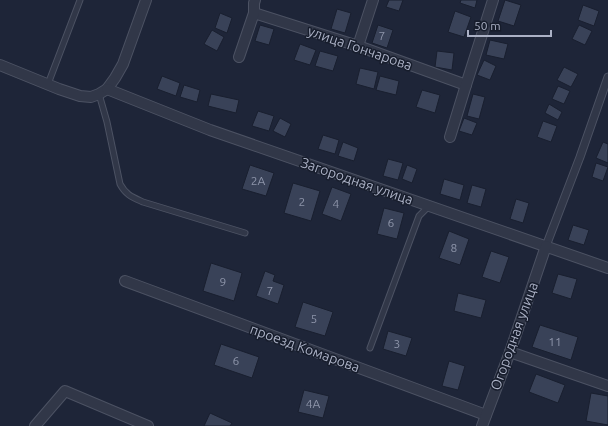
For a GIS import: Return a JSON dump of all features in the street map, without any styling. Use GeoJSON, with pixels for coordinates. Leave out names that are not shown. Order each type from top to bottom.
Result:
{"type":"FeatureCollection","features":[{"type":"Feature","properties":{"kind":"street"},"geometry":{"type":"LineString","coordinates":[[0,65],[80,96],[91,97],[103,92],[115,78],[123,64],[146,0]]}},
{"type":"Feature","properties":{"kind":"street"},"geometry":{"type":"LineString","coordinates":[[239,57],[254,13],[255,0]]}},
{"type":"Feature","properties":{"kind":"street"},"geometry":{"type":"LineString","coordinates":[[358,46],[373,0]]}},
{"type":"Feature","properties":{"kind":"street"},"geometry":{"type":"LineString","coordinates":[[450,137],[493,0]]}},
{"type":"Feature","properties":{"kind":"street","name":"улица Гончарова"},"geometry":{"type":"LineString","coordinates":[[254,13],[358,46],[466,85]]}},
{"type":"Feature","properties":{"kind":"street"},"geometry":{"type":"LineString","coordinates":[[546,246],[580,157],[608,77]]}},
{"type":"Feature","properties":{"kind":"street","name":"Загородная улица"},"geometry":{"type":"LineString","coordinates":[[103,92],[608,268]]}},
{"type":"Feature","properties":{"kind":"street","name":"Огородная улица"},"geometry":{"type":"LineString","coordinates":[[482,426],[510,352],[546,246]]}},
{"type":"Feature","properties":{"kind":"street","name":"проезд Комарова"},"geometry":{"type":"LineString","coordinates":[[125,281],[486,415]]}},
{"type":"Feature","properties":{"kind":"street"},"geometry":{"type":"LineString","coordinates":[[510,352],[608,386]]}},
{"type":"Feature","properties":{"kind":"street"},"geometry":{"type":"LineString","coordinates":[[35,426],[65,391],[148,426]]}},
{"type":"Feature","properties":{"kind":"lane"},"geometry":{"type":"LineString","coordinates":[[48,84],[80,0]]}},
{"type":"Feature","properties":{"kind":"lane"},"geometry":{"type":"LineString","coordinates":[[103,92],[107,122],[120,184],[124,191],[132,197],[144,202],[245,233]]}},
{"type":"Feature","properties":{"kind":"lane"},"geometry":{"type":"LineString","coordinates":[[370,348],[419,216],[429,206]]}},
{"type":"Feature","properties":{"kind":"building"},"geometry":{"type":"Polygon","coordinates":[[[389,0],[403,0],[399,11],[386,7],[389,0]]]}},
{"type":"Feature","properties":{"kind":"building"},"geometry":{"type":"Polygon","coordinates":[[[461,0],[477,0],[475,8],[460,3],[461,0]]]}},
{"type":"Feature","properties":{"kind":"building"},"geometry":{"type":"Polygon","coordinates":[[[505,0],[521,5],[514,26],[498,21],[505,0]]]}},
{"type":"Feature","properties":{"kind":"building"},"geometry":{"type":"Polygon","coordinates":[[[583,5],[599,11],[594,26],[578,20],[583,5]]]}},
{"type":"Feature","properties":{"kind":"building"},"geometry":{"type":"Polygon","coordinates":[[[337,9],[351,13],[345,33],[331,29],[337,9]]]}},
{"type":"Feature","properties":{"kind":"building"},"geometry":{"type":"Polygon","coordinates":[[[455,11],[471,17],[464,37],[448,32],[455,11]]]}},
{"type":"Feature","properties":{"kind":"building"},"geometry":{"type":"Polygon","coordinates":[[[220,13],[232,18],[227,33],[215,28],[220,13]]]}},
{"type":"Feature","properties":{"kind":"building"},"geometry":{"type":"Polygon","coordinates":[[[260,25],[274,29],[269,45],[255,41],[260,25]]]}},
{"type":"Feature","properties":{"kind":"building"},"geometry":{"type":"Polygon","coordinates":[[[378,25],[393,30],[387,48],[372,43],[378,25]]]}},
{"type":"Feature","properties":{"kind":"building"},"geometry":{"type":"Polygon","coordinates":[[[579,25],[592,31],[585,45],[572,39],[579,25]]]}},
{"type":"Feature","properties":{"kind":"building"},"geometry":{"type":"Polygon","coordinates":[[[212,30],[224,37],[217,51],[204,44],[212,30]]]}},
{"type":"Feature","properties":{"kind":"building"},"geometry":{"type":"Polygon","coordinates":[[[490,40],[508,44],[504,59],[486,55],[490,40]]]}},
{"type":"Feature","properties":{"kind":"building"},"geometry":{"type":"Polygon","coordinates":[[[300,44],[316,50],[310,65],[294,60],[300,44]]]}},
{"type":"Feature","properties":{"kind":"building"},"geometry":{"type":"Polygon","coordinates":[[[320,51],[338,56],[333,71],[315,66],[320,51]]]}},
{"type":"Feature","properties":{"kind":"building"},"geometry":{"type":"Polygon","coordinates":[[[437,51],[454,53],[452,70],[435,67],[437,51]]]}},
{"type":"Feature","properties":{"kind":"building"},"geometry":{"type":"Polygon","coordinates":[[[484,60],[496,66],[490,80],[477,75],[484,60]]]}},
{"type":"Feature","properties":{"kind":"building"},"geometry":{"type":"Polygon","coordinates":[[[564,67],[578,74],[571,87],[557,80],[564,67]]]}},
{"type":"Feature","properties":{"kind":"building"},"geometry":{"type":"Polygon","coordinates":[[[360,68],[378,72],[374,89],[356,84],[360,68]]]}},
{"type":"Feature","properties":{"kind":"building"},"geometry":{"type":"Polygon","coordinates":[[[162,76],[180,83],[176,96],[157,89],[162,76]]]}},
{"type":"Feature","properties":{"kind":"building"},"geometry":{"type":"Polygon","coordinates":[[[380,76],[399,81],[396,95],[376,90],[380,76]]]}},
{"type":"Feature","properties":{"kind":"building"},"geometry":{"type":"Polygon","coordinates":[[[184,85],[200,90],[197,102],[180,97],[184,85]]]}},
{"type":"Feature","properties":{"kind":"building"},"geometry":{"type":"Polygon","coordinates":[[[558,86],[570,91],[564,104],[552,99],[558,86]]]}},
{"type":"Feature","properties":{"kind":"building"},"geometry":{"type":"Polygon","coordinates":[[[422,90],[440,95],[435,113],[416,107],[422,90]]]}},
{"type":"Feature","properties":{"kind":"building"},"geometry":{"type":"Polygon","coordinates":[[[211,94],[239,100],[236,113],[208,106],[211,94]]]}},
{"type":"Feature","properties":{"kind":"building"},"geometry":{"type":"Polygon","coordinates":[[[473,94],[485,97],[479,119],[467,116],[473,94]]]}},
{"type":"Feature","properties":{"kind":"building"},"geometry":{"type":"Polygon","coordinates":[[[549,104],[562,112],[558,120],[545,113],[549,104]]]}},
{"type":"Feature","properties":{"kind":"building"},"geometry":{"type":"Polygon","coordinates":[[[258,111],[274,116],[269,131],[252,126],[258,111]]]}},
{"type":"Feature","properties":{"kind":"building"},"geometry":{"type":"Polygon","coordinates":[[[280,118],[291,124],[285,137],[273,131],[280,118]]]}},
{"type":"Feature","properties":{"kind":"building"},"geometry":{"type":"Polygon","coordinates":[[[464,118],[477,123],[472,135],[459,131],[464,118]]]}},
{"type":"Feature","properties":{"kind":"building"},"geometry":{"type":"Polygon","coordinates":[[[543,121],[557,126],[551,142],[537,137],[543,121]]]}},
{"type":"Feature","properties":{"kind":"building"},"geometry":{"type":"Polygon","coordinates":[[[323,135],[339,140],[335,154],[318,149],[323,135]]]}},
{"type":"Feature","properties":{"kind":"building"},"geometry":{"type":"Polygon","coordinates":[[[343,142],[358,148],[354,161],[338,156],[343,142]]]}},
{"type":"Feature","properties":{"kind":"building"},"geometry":{"type":"Polygon","coordinates":[[[603,142],[608,144],[608,163],[596,158],[603,142]]]}},
{"type":"Feature","properties":{"kind":"building"},"geometry":{"type":"Polygon","coordinates":[[[388,159],[403,163],[398,180],[383,176],[388,159]]]}},
{"type":"Feature","properties":{"kind":"building"},"geometry":{"type":"Polygon","coordinates":[[[596,163],[608,167],[603,181],[592,177],[596,163]]]}},
{"type":"Feature","properties":{"kind":"building"},"geometry":{"type":"Polygon","coordinates":[[[250,165],[274,173],[266,196],[242,189],[250,165]]]}},
{"type":"Feature","properties":{"kind":"building"},"geometry":{"type":"Polygon","coordinates":[[[407,165],[417,169],[412,183],[402,179],[407,165]]]}},
{"type":"Feature","properties":{"kind":"building"},"geometry":{"type":"Polygon","coordinates":[[[444,179],[464,185],[460,200],[440,194],[444,179]]]}},
{"type":"Feature","properties":{"kind":"building"},"geometry":{"type":"Polygon","coordinates":[[[293,183],[320,191],[311,221],[284,213],[293,183]]]}},
{"type":"Feature","properties":{"kind":"building"},"geometry":{"type":"Polygon","coordinates":[[[472,185],[486,189],[481,207],[467,203],[472,185]]]}},
{"type":"Feature","properties":{"kind":"building"},"geometry":{"type":"Polygon","coordinates":[[[332,187],[351,194],[341,221],[322,214],[332,187]]]}},
{"type":"Feature","properties":{"kind":"building"},"geometry":{"type":"Polygon","coordinates":[[[516,199],[529,203],[523,223],[510,219],[516,199]]]}},
{"type":"Feature","properties":{"kind":"building"},"geometry":{"type":"Polygon","coordinates":[[[384,208],[404,213],[397,239],[377,234],[384,208]]]}},
{"type":"Feature","properties":{"kind":"building"},"geometry":{"type":"Polygon","coordinates":[[[573,225],[589,230],[584,245],[568,240],[573,225]]]}},
{"type":"Feature","properties":{"kind":"building"},"geometry":{"type":"Polygon","coordinates":[[[449,231],[469,239],[460,265],[439,258],[449,231]]]}},
{"type":"Feature","properties":{"kind":"building"},"geometry":{"type":"Polygon","coordinates":[[[491,251],[509,257],[500,283],[482,277],[491,251]]]}},
{"type":"Feature","properties":{"kind":"building"},"geometry":{"type":"Polygon","coordinates":[[[211,263],[242,273],[234,301],[203,291],[211,263]]]}},
{"type":"Feature","properties":{"kind":"building"},"geometry":{"type":"Polygon","coordinates":[[[265,271],[275,275],[273,281],[284,285],[278,304],[256,296],[265,271]]]}},
{"type":"Feature","properties":{"kind":"building"},"geometry":{"type":"Polygon","coordinates":[[[558,274],[577,279],[571,299],[552,293],[558,274]]]}},
{"type":"Feature","properties":{"kind":"building"},"geometry":{"type":"Polygon","coordinates":[[[458,293],[486,300],[481,318],[454,311],[458,293]]]}},
{"type":"Feature","properties":{"kind":"building"},"geometry":{"type":"Polygon","coordinates":[[[303,302],[333,312],[325,336],[295,327],[303,302]]]}},
{"type":"Feature","properties":{"kind":"building"},"geometry":{"type":"Polygon","coordinates":[[[540,325],[578,337],[571,360],[532,347],[540,325]]]}},
{"type":"Feature","properties":{"kind":"building"},"geometry":{"type":"Polygon","coordinates":[[[388,331],[412,338],[406,356],[383,349],[388,331]]]}},
{"type":"Feature","properties":{"kind":"building"},"geometry":{"type":"Polygon","coordinates":[[[221,344],[259,357],[252,378],[214,365],[221,344]]]}},
{"type":"Feature","properties":{"kind":"building"},"geometry":{"type":"Polygon","coordinates":[[[449,361],[465,366],[458,390],[442,386],[449,361]]]}},
{"type":"Feature","properties":{"kind":"building"},"geometry":{"type":"Polygon","coordinates":[[[536,374],[565,385],[558,403],[529,392],[536,374]]]}},
{"type":"Feature","properties":{"kind":"building"},"geometry":{"type":"Polygon","coordinates":[[[304,390],[329,396],[323,418],[298,412],[304,390]]]}},
{"type":"Feature","properties":{"kind":"building"},"geometry":{"type":"Polygon","coordinates":[[[591,393],[608,396],[608,425],[586,421],[591,393]]]}},
{"type":"Feature","properties":{"kind":"building"},"geometry":{"type":"Polygon","coordinates":[[[210,413],[232,423],[230,426],[204,426],[210,413]]]}}]}
